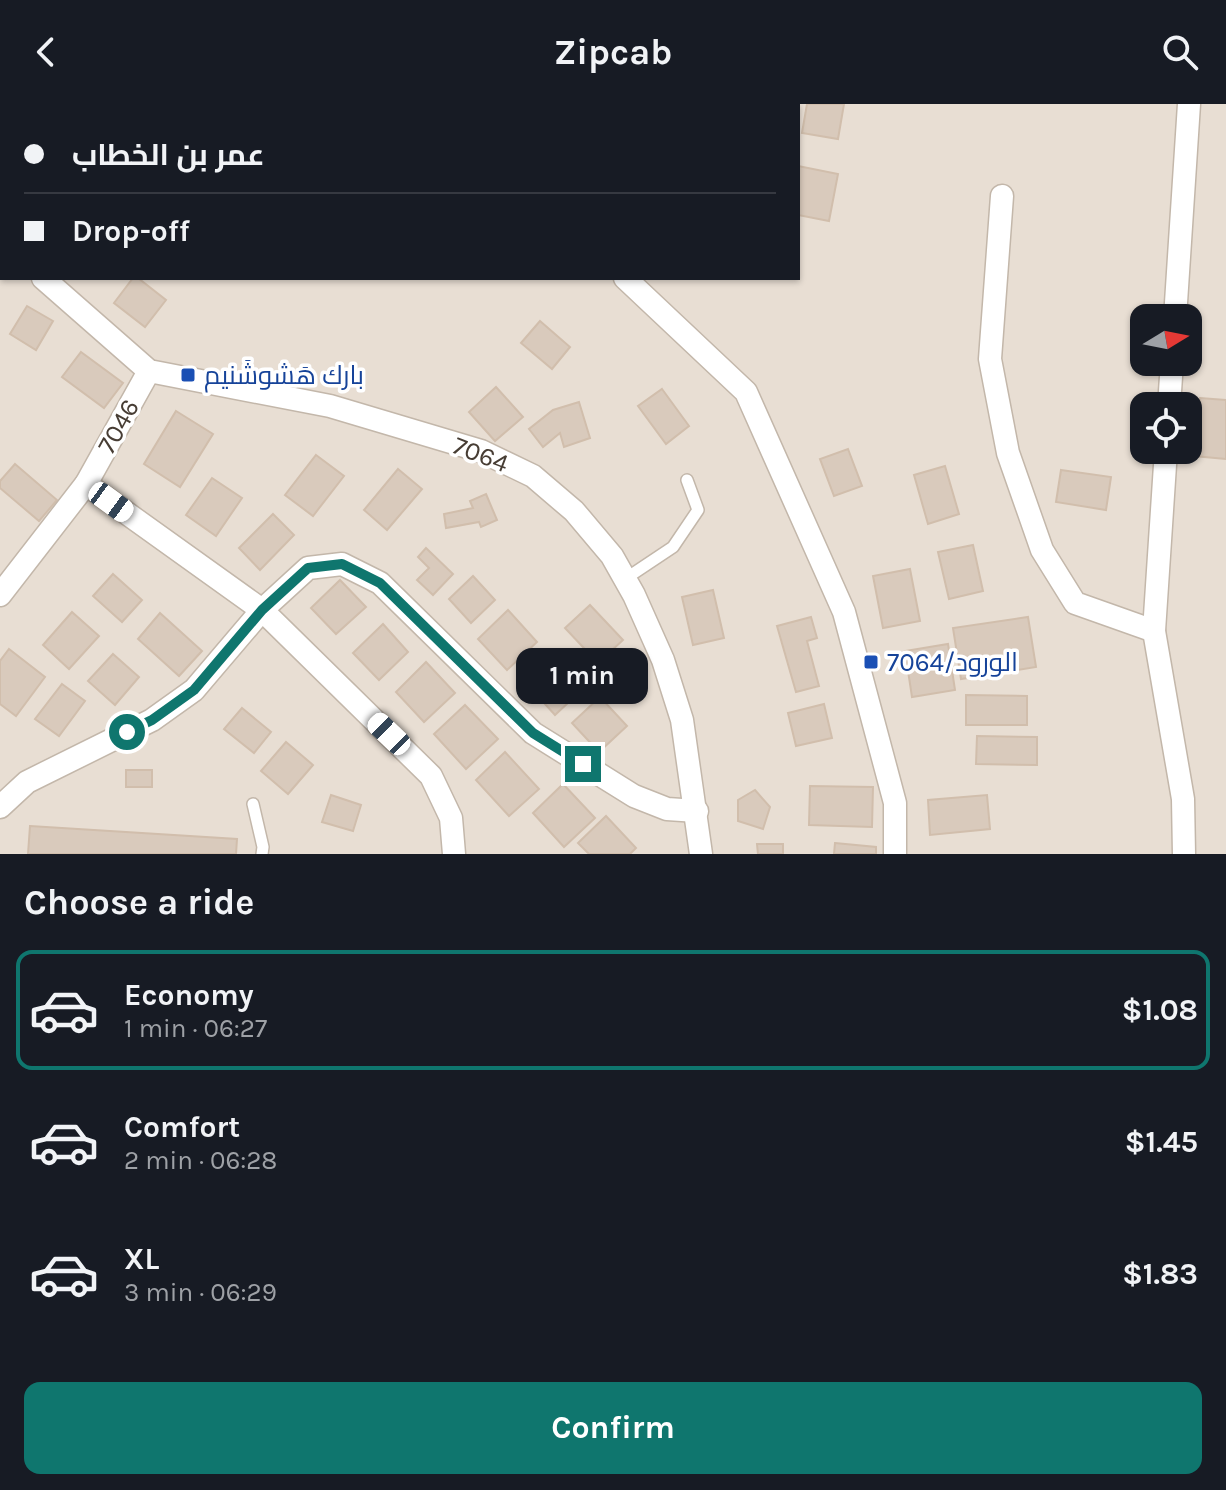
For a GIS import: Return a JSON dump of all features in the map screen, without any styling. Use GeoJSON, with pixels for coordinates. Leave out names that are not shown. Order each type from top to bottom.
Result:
{"type":"FeatureCollection","features":[{"type":"Feature","properties":{"kind":"street"},"geometry":{"type":"LineString","coordinates":[[1176,304],[1189,104]]}},
{"type":"Feature","properties":{"kind":"street"},"geometry":{"type":"LineString","coordinates":[[1002,196],[990,359],[1008,453],[1042,550],[1075,603],[1154,631]]}},
{"type":"Feature","properties":{"kind":"street"},"geometry":{"type":"LineString","coordinates":[[45,280],[149,371]]}},
{"type":"Feature","properties":{"kind":"street"},"geometry":{"type":"LineString","coordinates":[[627,280],[746,392],[844,612],[895,803],[895,854]]}},
{"type":"Feature","properties":{"kind":"street","name":"7046"},"geometry":{"type":"LineString","coordinates":[[0,595],[86,484],[149,371]]}},
{"type":"Feature","properties":{"kind":"street","name":"7064"},"geometry":{"type":"LineString","coordinates":[[149,371],[330,406],[481,451],[533,476],[574,511],[612,556],[663,660],[682,720],[701,854]]}},
{"type":"Feature","properties":{"kind":"street"},"geometry":{"type":"LineString","coordinates":[[1165,464],[1154,631],[1183,799],[1184,854]]}},
{"type":"Feature","properties":{"kind":"street"},"geometry":{"type":"LineString","coordinates":[[86,484],[262,610],[431,776],[451,818],[454,854]]}},
{"type":"Feature","properties":{"kind":"street"},"geometry":{"type":"LineString","coordinates":[[0,807],[27,782],[152,720],[194,690],[262,610],[308,568],[342,564],[380,583],[533,733],[634,796],[667,809],[697,811]]}},
{"type":"Feature","properties":{"kind":"lane"},"geometry":{"type":"LineString","coordinates":[[625,579],[673,547],[698,510],[687,480]]}},
{"type":"Feature","properties":{"kind":"lane"},"geometry":{"type":"LineString","coordinates":[[253,804],[262,854]]}},
{"type":"Feature","properties":{"kind":"shaded area"},"geometry":{"type":"Polygon","coordinates":[[[800,104],[1226,104],[1226,854],[0,854],[0,280],[800,280],[800,104]]]}},
{"type":"Feature","properties":{"kind":"building"},"geometry":{"type":"Polygon","coordinates":[[[807,104],[844,104],[838,139],[802,133],[807,104]]]}},
{"type":"Feature","properties":{"kind":"building"},"geometry":{"type":"Polygon","coordinates":[[[800,166],[838,174],[829,221],[800,215],[800,166]]]}},
{"type":"Feature","properties":{"kind":"building"},"geometry":{"type":"Polygon","coordinates":[[[131,280],[141,280],[166,300],[145,327],[114,303],[131,280]]]}},
{"type":"Feature","properties":{"kind":"building"},"geometry":{"type":"Polygon","coordinates":[[[27,306],[53,321],[36,350],[10,334],[27,306]]]}},
{"type":"Feature","properties":{"kind":"building"},"geometry":{"type":"Polygon","coordinates":[[[540,321],[570,347],[552,369],[521,343],[540,321]]]}},
{"type":"Feature","properties":{"kind":"building"},"geometry":{"type":"Polygon","coordinates":[[[81,352],[123,383],[104,408],[62,377],[81,352]]]}},
{"type":"Feature","properties":{"kind":"building"},"geometry":{"type":"Polygon","coordinates":[[[496,387],[523,417],[495,441],[469,412],[496,387]]]}},
{"type":"Feature","properties":{"kind":"building"},"geometry":{"type":"Polygon","coordinates":[[[662,389],[689,426],[666,444],[638,406],[662,389]]]}},
{"type":"Feature","properties":{"kind":"building"},"geometry":{"type":"Polygon","coordinates":[[[1202,398],[1226,400],[1226,459],[1202,457],[1202,398]]]}},
{"type":"Feature","properties":{"kind":"building"},"geometry":{"type":"Polygon","coordinates":[[[579,402],[590,438],[564,447],[560,433],[543,447],[529,429],[553,410],[579,402]]]}},
{"type":"Feature","properties":{"kind":"building"},"geometry":{"type":"Polygon","coordinates":[[[176,411],[213,434],[180,487],[144,464],[176,411]]]}},
{"type":"Feature","properties":{"kind":"building"},"geometry":{"type":"Polygon","coordinates":[[[848,449],[862,486],[834,496],[820,459],[848,449]]]}},
{"type":"Feature","properties":{"kind":"building"},"geometry":{"type":"Polygon","coordinates":[[[316,455],[344,476],[313,516],[285,495],[316,455]]]}},
{"type":"Feature","properties":{"kind":"building"},"geometry":{"type":"Polygon","coordinates":[[[15,464],[57,500],[39,521],[0,488],[0,481],[15,464]]]}},
{"type":"Feature","properties":{"kind":"building"},"geometry":{"type":"Polygon","coordinates":[[[945,466],[959,514],[928,524],[914,475],[945,466]]]}},
{"type":"Feature","properties":{"kind":"building"},"geometry":{"type":"Polygon","coordinates":[[[398,469],[422,489],[387,530],[364,510],[398,469]]]}},
{"type":"Feature","properties":{"kind":"building"},"geometry":{"type":"Polygon","coordinates":[[[1061,470],[1111,477],[1106,510],[1056,502],[1061,470]]]}},
{"type":"Feature","properties":{"kind":"building"},"geometry":{"type":"Polygon","coordinates":[[[212,478],[242,498],[216,536],[186,515],[212,478]]]}},
{"type":"Feature","properties":{"kind":"building"},"geometry":{"type":"Polygon","coordinates":[[[486,494],[497,520],[481,527],[479,522],[446,528],[444,514],[473,508],[470,501],[486,494]]]}},
{"type":"Feature","properties":{"kind":"building"},"geometry":{"type":"Polygon","coordinates":[[[273,514],[294,535],[260,570],[239,548],[273,514]]]}},
{"type":"Feature","properties":{"kind":"building"},"geometry":{"type":"Polygon","coordinates":[[[973,545],[983,591],[949,599],[938,552],[973,545]]]}},
{"type":"Feature","properties":{"kind":"building"},"geometry":{"type":"Polygon","coordinates":[[[426,548],[453,574],[433,595],[417,580],[429,568],[418,557],[426,548]]]}},
{"type":"Feature","properties":{"kind":"building"},"geometry":{"type":"Polygon","coordinates":[[[910,569],[920,621],[883,628],[873,576],[910,569]]]}},
{"type":"Feature","properties":{"kind":"building"},"geometry":{"type":"Polygon","coordinates":[[[113,574],[142,600],[122,622],[93,596],[113,574]]]}},
{"type":"Feature","properties":{"kind":"building"},"geometry":{"type":"Polygon","coordinates":[[[473,576],[495,600],[471,623],[449,599],[473,576]]]}},
{"type":"Feature","properties":{"kind":"building"},"geometry":{"type":"Polygon","coordinates":[[[340,580],[366,607],[336,634],[311,608],[340,580]]]}},
{"type":"Feature","properties":{"kind":"building"},"geometry":{"type":"Polygon","coordinates":[[[713,590],[724,638],[693,645],[682,597],[713,590]]]}},
{"type":"Feature","properties":{"kind":"building"},"geometry":{"type":"Polygon","coordinates":[[[590,605],[623,640],[598,663],[565,628],[590,605]]]}},
{"type":"Feature","properties":{"kind":"building"},"geometry":{"type":"Polygon","coordinates":[[[508,610],[537,642],[507,670],[478,639],[508,610]]]}},
{"type":"Feature","properties":{"kind":"building"},"geometry":{"type":"Polygon","coordinates":[[[72,612],[99,636],[69,669],[43,645],[72,612]]]}},
{"type":"Feature","properties":{"kind":"building"},"geometry":{"type":"Polygon","coordinates":[[[160,613],[202,651],[179,676],[138,639],[160,613]]]}},
{"type":"Feature","properties":{"kind":"building"},"geometry":{"type":"Polygon","coordinates":[[[811,617],[817,638],[807,641],[819,686],[796,692],[777,626],[811,617]]]}},
{"type":"Feature","properties":{"kind":"building"},"geometry":{"type":"Polygon","coordinates":[[[1028,617],[1036,667],[961,679],[953,628],[1028,617]]]}},
{"type":"Feature","properties":{"kind":"building"},"geometry":{"type":"Polygon","coordinates":[[[383,624],[408,652],[379,680],[353,653],[383,624]]]}},
{"type":"Feature","properties":{"kind":"building"},"geometry":{"type":"Polygon","coordinates":[[[948,644],[955,690],[912,697],[905,651],[948,644]]]}},
{"type":"Feature","properties":{"kind":"building"},"geometry":{"type":"Polygon","coordinates":[[[9,649],[45,677],[16,716],[0,704],[0,661],[9,649]]]}},
{"type":"Feature","properties":{"kind":"building"},"geometry":{"type":"Polygon","coordinates":[[[113,654],[139,677],[115,705],[88,681],[113,654]]]}},
{"type":"Feature","properties":{"kind":"building"},"geometry":{"type":"Polygon","coordinates":[[[554,656],[584,688],[555,715],[526,683],[554,656]]]}},
{"type":"Feature","properties":{"kind":"building"},"geometry":{"type":"Polygon","coordinates":[[[426,662],[455,693],[424,722],[396,692],[426,662]]]}},
{"type":"Feature","properties":{"kind":"building"},"geometry":{"type":"Polygon","coordinates":[[[62,684],[85,701],[59,736],[35,719],[62,684]]]}},
{"type":"Feature","properties":{"kind":"building"},"geometry":{"type":"Polygon","coordinates":[[[966,695],[1027,696],[1027,725],[966,725],[966,695]]]}},
{"type":"Feature","properties":{"kind":"building"},"geometry":{"type":"Polygon","coordinates":[[[600,697],[627,726],[599,752],[572,723],[600,697]]]}},
{"type":"Feature","properties":{"kind":"building"},"geometry":{"type":"Polygon","coordinates":[[[824,704],[832,738],[796,746],[788,713],[824,704]]]}},
{"type":"Feature","properties":{"kind":"building"},"geometry":{"type":"Polygon","coordinates":[[[465,705],[498,739],[466,769],[434,734],[465,705]]]}},
{"type":"Feature","properties":{"kind":"building"},"geometry":{"type":"Polygon","coordinates":[[[242,708],[271,732],[254,753],[224,729],[242,708]]]}},
{"type":"Feature","properties":{"kind":"building"},"geometry":{"type":"Polygon","coordinates":[[[977,736],[1037,737],[1037,765],[976,764],[977,736]]]}},
{"type":"Feature","properties":{"kind":"building"},"geometry":{"type":"Polygon","coordinates":[[[286,742],[313,765],[288,794],[261,771],[286,742]]]}},
{"type":"Feature","properties":{"kind":"building"},"geometry":{"type":"Polygon","coordinates":[[[505,752],[539,789],[509,816],[476,780],[505,752]]]}},
{"type":"Feature","properties":{"kind":"building"},"geometry":{"type":"Polygon","coordinates":[[[126,770],[152,770],[152,787],[126,787],[126,770]]]}},
{"type":"Feature","properties":{"kind":"building"},"geometry":{"type":"Polygon","coordinates":[[[563,784],[595,818],[564,847],[533,813],[563,784]]]}},
{"type":"Feature","properties":{"kind":"building"},"geometry":{"type":"Polygon","coordinates":[[[810,786],[873,787],[872,827],[809,825],[810,786]]]}},
{"type":"Feature","properties":{"kind":"building"},"geometry":{"type":"Polygon","coordinates":[[[755,790],[770,807],[763,829],[738,821],[738,800],[755,790]]]}},
{"type":"Feature","properties":{"kind":"building"},"geometry":{"type":"Polygon","coordinates":[[[331,795],[361,805],[353,831],[322,822],[331,795]]]}},
{"type":"Feature","properties":{"kind":"building"},"geometry":{"type":"Polygon","coordinates":[[[987,795],[990,829],[930,835],[928,800],[987,795]]]}},
{"type":"Feature","properties":{"kind":"building"},"geometry":{"type":"Polygon","coordinates":[[[606,816],[636,848],[630,854],[589,854],[578,843],[606,816]]]}},
{"type":"Feature","properties":{"kind":"building"},"geometry":{"type":"Polygon","coordinates":[[[30,826],[237,839],[236,854],[28,854],[30,826]]]}},
{"type":"Feature","properties":{"kind":"building"},"geometry":{"type":"Polygon","coordinates":[[[835,843],[876,847],[876,854],[834,854],[835,843]]]}},
{"type":"Feature","properties":{"kind":"building"},"geometry":{"type":"Polygon","coordinates":[[[757,844],[783,844],[783,854],[758,854],[757,844]]]}},
{"type":"Feature","properties":{"kind":"place","name":"بارك هَشوشَنيم"},"geometry":{"type":"Point","coordinates":[188,375]}},
{"type":"Feature","properties":{"kind":"place","name":"الورود/7064"},"geometry":{"type":"Point","coordinates":[871,662]}},
{"type":"Feature","properties":{"kind":"route"},"geometry":{"type":"LineString","coordinates":[[127,732],[152,720],[194,690],[262,610],[308,568],[342,564],[380,583],[533,733],[583,764]]}}]}
